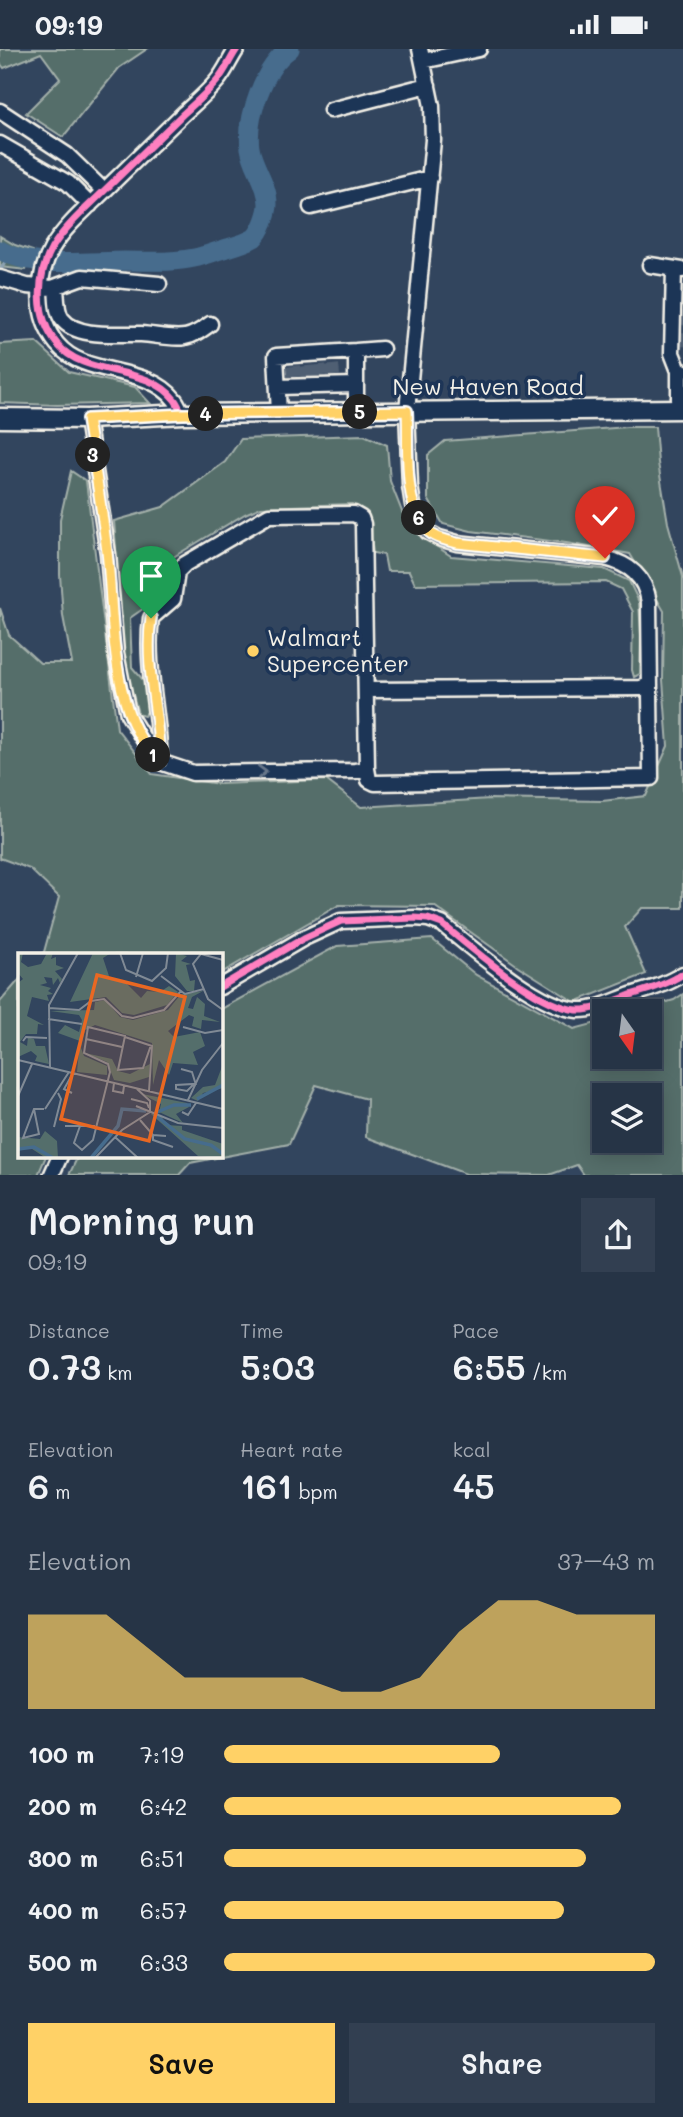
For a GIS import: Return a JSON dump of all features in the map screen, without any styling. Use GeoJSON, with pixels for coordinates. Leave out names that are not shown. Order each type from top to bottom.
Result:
{"type":"FeatureCollection","features":[{"type":"Feature","properties":{"kind":"main road","name":"New Haven Road"},"geometry":{"type":"LineString","coordinates":[[0,418],[87,419],[183,414],[681,409]]}},
{"type":"Feature","properties":{"kind":"street"},"geometry":{"type":"LineString","coordinates":[[183,414],[175,400],[162,388],[130,374],[87,363],[61,349],[45,327],[40,287],[43,270],[60,237],[218,81],[237,49]]}},
{"type":"Feature","properties":{"kind":"street"},"geometry":{"type":"LineString","coordinates":[[160,762],[160,739],[153,709],[149,633],[151,618],[173,599],[177,572],[185,564],[269,515],[354,514],[361,518],[363,524],[369,780],[375,783],[651,778],[648,599],[641,579],[631,568],[605,558],[457,543],[439,538],[428,532],[413,505],[407,411],[433,140],[432,106],[422,55],[479,49]]}},
{"type":"Feature","properties":{"kind":"street"},"geometry":{"type":"LineString","coordinates":[[331,110],[428,85]]}},
{"type":"Feature","properties":{"kind":"street"},"geometry":{"type":"LineString","coordinates":[[0,111],[67,155],[104,191]]}},
{"type":"Feature","properties":{"kind":"street"},"geometry":{"type":"LineString","coordinates":[[0,143],[68,183],[90,205]]}},
{"type":"Feature","properties":{"kind":"street"},"geometry":{"type":"LineString","coordinates":[[311,207],[430,178]]}},
{"type":"Feature","properties":{"kind":"street"},"geometry":{"type":"LineString","coordinates":[[650,265],[679,269],[671,353],[681,371]]}},
{"type":"Feature","properties":{"kind":"street"},"geometry":{"type":"LineString","coordinates":[[1,278],[20,285],[40,287],[56,287],[82,277],[159,284]]}},
{"type":"Feature","properties":{"kind":"street"},"geometry":{"type":"LineString","coordinates":[[682,296],[683,285]]}},
{"type":"Feature","properties":{"kind":"street"},"geometry":{"type":"LineString","coordinates":[[56,287],[62,320],[80,330],[101,334],[182,337],[201,331],[210,324]]}},
{"type":"Feature","properties":{"kind":"street"},"geometry":{"type":"LineString","coordinates":[[679,346],[681,409]]}},
{"type":"Feature","properties":{"kind":"street"},"geometry":{"type":"LineString","coordinates":[[278,387],[356,351],[382,349]]}},
{"type":"Feature","properties":{"kind":"street"},"geometry":{"type":"LineString","coordinates":[[356,351],[356,412]]}},
{"type":"Feature","properties":{"kind":"street"},"geometry":{"type":"LineString","coordinates":[[279,413],[276,356],[356,385]]}},
{"type":"Feature","properties":{"kind":"street"},"geometry":{"type":"LineString","coordinates":[[87,419],[108,554],[116,653],[128,714],[154,756],[160,762],[193,773],[367,769]]}},
{"type":"Feature","properties":{"kind":"street"},"geometry":{"type":"LineString","coordinates":[[366,690],[641,688],[650,685]]}},
{"type":"Feature","properties":{"kind":"street"},"geometry":{"type":"LineString","coordinates":[[222,986],[304,937],[341,921],[375,919],[428,919],[442,924],[533,993],[562,1007],[577,1010],[596,1008],[668,983],[683,974]]}},
{"type":"Feature","properties":{"kind":"street"},"geometry":{"type":"LineString","coordinates":[[51,1175],[59,1158]]}},
{"type":"Feature","properties":{"kind":"green space"},"geometry":{"type":"Polygon","coordinates":[[[0,49],[147,49],[119,68],[63,137],[26,113],[60,79],[41,53],[4,68],[0,63],[0,49]]]}},
{"type":"Feature","properties":{"kind":"green space"},"geometry":{"type":"Polygon","coordinates":[[[0,236],[33,251],[26,270],[0,267],[0,236]]]}},
{"type":"Feature","properties":{"kind":"green space"},"geometry":{"type":"Polygon","coordinates":[[[36,342],[69,372],[135,387],[150,403],[0,403],[0,344],[36,342]]]}},
{"type":"Feature","properties":{"kind":"green space"},"geometry":{"type":"Polygon","coordinates":[[[655,427],[668,523],[683,577],[683,908],[642,908],[625,927],[646,974],[575,1002],[518,966],[434,906],[339,905],[222,972],[222,953],[43,953],[59,897],[30,869],[0,858],[0,608],[9,635],[40,663],[72,663],[63,616],[60,575],[60,519],[71,471],[86,481],[117,729],[152,774],[219,784],[326,780],[361,807],[490,799],[602,801],[646,796],[668,746],[663,680],[664,611],[630,554],[471,531],[443,524],[428,499],[428,455],[445,441],[655,427]]]}},
{"type":"Feature","properties":{"kind":"green space"},"geometry":{"type":"Polygon","coordinates":[[[364,435],[387,445],[390,481],[408,527],[451,556],[604,569],[629,581],[639,602],[640,674],[634,677],[632,670],[633,612],[621,589],[606,582],[415,584],[409,571],[387,571],[384,555],[373,553],[368,515],[352,504],[261,507],[175,556],[167,566],[167,592],[130,618],[132,667],[149,692],[149,709],[144,716],[138,714],[124,660],[114,521],[163,507],[225,462],[241,439],[364,435]]]}},
{"type":"Feature","properties":{"kind":"green space"},"geometry":{"type":"Polygon","coordinates":[[[432,939],[476,975],[574,1029],[592,1024],[592,1069],[662,1069],[662,1003],[683,994],[683,1175],[584,1175],[577,1165],[549,1175],[466,1174],[366,1137],[367,1099],[316,1085],[289,1144],[222,1157],[222,1008],[337,946],[432,939]]]}},
{"type":"Feature","properties":{"kind":"green space"},"geometry":{"type":"Polygon","coordinates":[[[18,981],[18,1158],[45,1158],[38,1175],[0,1175],[0,1002],[18,981]]]}},
{"type":"Feature","properties":{"kind":"green space"},"geometry":{"type":"Polygon","coordinates":[[[77,1158],[216,1158],[190,1163],[179,1175],[69,1175],[77,1158]]]}},
{"type":"Feature","properties":{"kind":"waterway"},"geometry":{"type":"LineString","coordinates":[[0,250],[13,256],[44,262],[168,261],[202,256],[254,238],[264,222],[268,204],[266,189],[250,148],[251,122],[265,80],[272,67],[290,49]]}},
{"type":"Feature","properties":{"kind":"waterway"},"geometry":{"type":"LineString","coordinates":[[0,271],[9,255]]}},
{"type":"Feature","properties":{"kind":"tunnel"},"geometry":{"type":"LineString","coordinates":[[679,346],[682,296]]}},
{"type":"Feature","properties":{"kind":"tunnel"},"geometry":{"type":"LineString","coordinates":[[319,365],[320,376]]}},
{"type":"Feature","properties":{"kind":"tunnel"},"geometry":{"type":"LineString","coordinates":[[332,365],[333,376]]}},
{"type":"Feature","properties":{"kind":"tunnel"},"geometry":{"type":"LineString","coordinates":[[293,366],[294,377]]}},
{"type":"Feature","properties":{"kind":"tunnel"},"geometry":{"type":"LineString","coordinates":[[307,366],[308,377]]}},
{"type":"Feature","properties":{"kind":"cycle path"},"geometry":{"type":"LineString","coordinates":[[183,414],[175,400],[163,388],[133,375],[99,367],[69,355],[57,344],[45,322],[40,297],[41,284],[47,259],[63,232],[209,90],[223,74],[237,49]]}},
{"type":"Feature","properties":{"kind":"cycle path"},"geometry":{"type":"LineString","coordinates":[[222,986],[304,938],[341,921],[415,918],[442,924],[525,988],[544,999],[577,1010],[603,1006],[683,974]]}},
{"type":"Feature","properties":{"kind":"place","name":"Walmart Supercenter"},"geometry":{"type":"Point","coordinates":[253,651]}},
{"type":"Feature","properties":{"kind":"route"},"geometry":{"type":"LineString","coordinates":[[151,618],[149,633],[153,709],[160,739],[160,762],[128,714],[116,653],[108,554],[87,419],[183,414],[407,411],[413,505],[428,532],[457,543],[605,558]]}}]}
